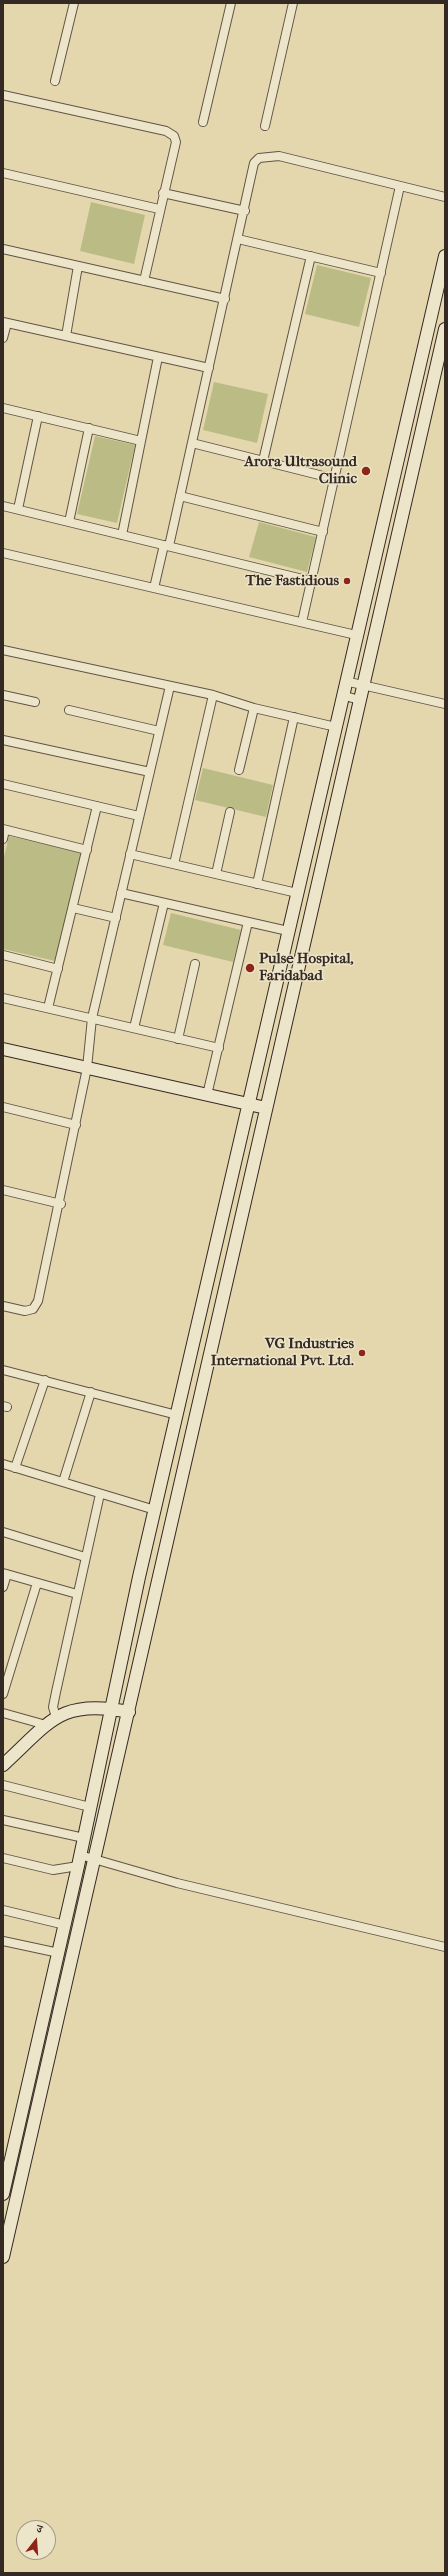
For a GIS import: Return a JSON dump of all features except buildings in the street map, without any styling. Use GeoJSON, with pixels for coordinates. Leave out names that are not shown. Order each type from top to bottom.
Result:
{"type":"FeatureCollection","features":[{"type":"Feature","properties":{"kind":"street"},"geometry":{"type":"LineString","coordinates":[[55,81],[74,3]]}},
{"type":"Feature","properties":{"kind":"street"},"geometry":{"type":"LineString","coordinates":[[203,122],[231,3]]}},
{"type":"Feature","properties":{"kind":"street"},"geometry":{"type":"LineString","coordinates":[[265,126],[293,3]]}},
{"type":"Feature","properties":{"kind":"street"},"geometry":{"type":"LineString","coordinates":[[3,95],[166,131],[174,136],[176,142],[159,209],[144,281]]}},
{"type":"Feature","properties":{"kind":"street"},"geometry":{"type":"LineString","coordinates":[[154,588],[180,496],[245,211],[254,164],[259,158],[279,156],[445,197]]}},
{"type":"Feature","properties":{"kind":"street"},"geometry":{"type":"LineString","coordinates":[[3,172],[159,209]]}},
{"type":"Feature","properties":{"kind":"street"},"geometry":{"type":"LineString","coordinates":[[302,622],[400,186]]}},
{"type":"Feature","properties":{"kind":"street"},"geometry":{"type":"LineString","coordinates":[[163,192],[245,211]]}},
{"type":"Feature","properties":{"kind":"street"},"geometry":{"type":"LineString","coordinates":[[238,239],[381,273]]}},
{"type":"Feature","properties":{"kind":"street"},"geometry":{"type":"LineString","coordinates":[[3,249],[225,299]]}},
{"type":"Feature","properties":{"kind":"street"},"geometry":{"type":"LineString","coordinates":[[263,461],[311,256]]}},
{"type":"Feature","properties":{"kind":"street"},"geometry":{"type":"LineString","coordinates":[[3,2194],[65,1925],[110,1708],[155,1510],[296,893],[336,727],[345,681],[445,256]]}},
{"type":"Feature","properties":{"kind":"street"},"geometry":{"type":"LineString","coordinates":[[66,336],[78,266]]}},
{"type":"Feature","properties":{"kind":"street"},"geometry":{"type":"LineString","coordinates":[[3,338],[5,323],[209,368]]}},
{"type":"Feature","properties":{"kind":"street"},"geometry":{"type":"LineString","coordinates":[[3,2257],[129,1712],[362,685],[445,329]]}},
{"type":"Feature","properties":{"kind":"street"},"geometry":{"type":"LineString","coordinates":[[122,535],[158,357]]}},
{"type":"Feature","properties":{"kind":"street"},"geometry":{"type":"LineString","coordinates":[[3,408],[141,440]]}},
{"type":"Feature","properties":{"kind":"street"},"geometry":{"type":"LineString","coordinates":[[18,509],[38,416]]}},
{"type":"Feature","properties":{"kind":"street"},"geometry":{"type":"LineString","coordinates":[[69,522],[89,428]]}},
{"type":"Feature","properties":{"kind":"street"},"geometry":{"type":"LineString","coordinates":[[192,443],[335,479]]}},
{"type":"Feature","properties":{"kind":"street"},"geometry":{"type":"LineString","coordinates":[[180,496],[322,532]]}},
{"type":"Feature","properties":{"kind":"street"},"geometry":{"type":"LineString","coordinates":[[3,506],[311,581]]}},
{"type":"Feature","properties":{"kind":"street"},"geometry":{"type":"LineString","coordinates":[[3,553],[356,635]]}},
{"type":"Feature","properties":{"kind":"street"},"geometry":{"type":"LineString","coordinates":[[3,650],[213,695],[254,708],[336,727]]}},
{"type":"Feature","properties":{"kind":"street"},"geometry":{"type":"LineString","coordinates":[[345,681],[445,704]]}},
{"type":"Feature","properties":{"kind":"street"},"geometry":{"type":"LineString","coordinates":[[3,1306],[25,1311],[33,1309],[38,1301],[61,1204],[87,1068],[92,1018],[170,686]]}},
{"type":"Feature","properties":{"kind":"street"},"geometry":{"type":"LineString","coordinates":[[3,695],[34,702]]}},
{"type":"Feature","properties":{"kind":"street"},"geometry":{"type":"LineString","coordinates":[[174,864],[213,695]]}},
{"type":"Feature","properties":{"kind":"street"},"geometry":{"type":"LineString","coordinates":[[342,695],[359,700]]}},
{"type":"Feature","properties":{"kind":"street"},"geometry":{"type":"LineString","coordinates":[[239,770],[254,708]]}},
{"type":"Feature","properties":{"kind":"street"},"geometry":{"type":"LineString","coordinates":[[69,710],[159,731]]}},
{"type":"Feature","properties":{"kind":"street"},"geometry":{"type":"LineString","coordinates":[[257,884],[294,717]]}},
{"type":"Feature","properties":{"kind":"street"},"geometry":{"type":"LineString","coordinates":[[3,740],[150,772]]}},
{"type":"Feature","properties":{"kind":"street"},"geometry":{"type":"LineString","coordinates":[[3,784],[139,816]]}},
{"type":"Feature","properties":{"kind":"street"},"geometry":{"type":"LineString","coordinates":[[48,1008],[98,806]]}},
{"type":"Feature","properties":{"kind":"street"},"geometry":{"type":"LineString","coordinates":[[216,874],[230,812]]}},
{"type":"Feature","properties":{"kind":"street"},"geometry":{"type":"LineString","coordinates":[[3,839],[4,829],[87,850]]}},
{"type":"Feature","properties":{"kind":"street"},"geometry":{"type":"LineString","coordinates":[[130,854],[296,893]]}},
{"type":"Feature","properties":{"kind":"street"},"geometry":{"type":"LineString","coordinates":[[121,893],[288,931]]}},
{"type":"Feature","properties":{"kind":"street"},"geometry":{"type":"LineString","coordinates":[[134,1028],[164,903]]}},
{"type":"Feature","properties":{"kind":"street"},"geometry":{"type":"LineString","coordinates":[[73,908],[116,918]]}},
{"type":"Feature","properties":{"kind":"street"},"geometry":{"type":"LineString","coordinates":[[208,1095],[248,922]]}},
{"type":"Feature","properties":{"kind":"street"},"geometry":{"type":"LineString","coordinates":[[3,955],[58,969]]}},
{"type":"Feature","properties":{"kind":"street"},"geometry":{"type":"LineString","coordinates":[[178,1039],[195,964]]}},
{"type":"Feature","properties":{"kind":"street"},"geometry":{"type":"LineString","coordinates":[[3,998],[219,1048]]}},
{"type":"Feature","properties":{"kind":"street"},"geometry":{"type":"LineString","coordinates":[[3,1049],[266,1108]]}},
{"type":"Feature","properties":{"kind":"street"},"geometry":{"type":"LineString","coordinates":[[3,1107],[76,1125]]}},
{"type":"Feature","properties":{"kind":"street"},"geometry":{"type":"LineString","coordinates":[[3,1190],[61,1204]]}},
{"type":"Feature","properties":{"kind":"street"},"geometry":{"type":"LineString","coordinates":[[3,1370],[177,1415]]}},
{"type":"Feature","properties":{"kind":"street"},"geometry":{"type":"LineString","coordinates":[[15,1468],[45,1380]]}},
{"type":"Feature","properties":{"kind":"street"},"geometry":{"type":"LineString","coordinates":[[63,1482],[91,1392]]}},
{"type":"Feature","properties":{"kind":"street"},"geometry":{"type":"LineString","coordinates":[[3,1464],[155,1510]]}},
{"type":"Feature","properties":{"kind":"street"},"geometry":{"type":"LineString","coordinates":[[56,1717],[53,1707],[100,1494]]}},
{"type":"Feature","properties":{"kind":"street"},"geometry":{"type":"LineString","coordinates":[[3,1532],[85,1557]]}},
{"type":"Feature","properties":{"kind":"street"},"geometry":{"type":"LineString","coordinates":[[3,1587],[5,1574],[77,1594]]}},
{"type":"Feature","properties":{"kind":"street"},"geometry":{"type":"LineString","coordinates":[[3,1694],[38,1583]]}},
{"type":"Feature","properties":{"kind":"street"},"geometry":{"type":"LineString","coordinates":[[3,1765],[46,1725],[56,1717],[72,1709],[110,1708],[129,1712]]}},
{"type":"Feature","properties":{"kind":"street"},"geometry":{"type":"LineString","coordinates":[[3,1713],[46,1725]]}},
{"type":"Feature","properties":{"kind":"street"},"geometry":{"type":"LineString","coordinates":[[3,1785],[90,1807]]}},
{"type":"Feature","properties":{"kind":"street"},"geometry":{"type":"LineString","coordinates":[[3,1820],[84,1838]]}},
{"type":"Feature","properties":{"kind":"street"},"geometry":{"type":"LineString","coordinates":[[3,1858],[53,1870],[79,1860],[94,1859],[177,1883],[445,1947]]}},
{"type":"Feature","properties":{"kind":"street"},"geometry":{"type":"LineString","coordinates":[[3,1910],[65,1925]]}},
{"type":"Feature","properties":{"kind":"street"},"geometry":{"type":"LineString","coordinates":[[3,1941],[58,1953]]}},
{"type":"Feature","properties":{"kind":"green space"},"geometry":{"type":"Polygon","coordinates":[[[91,202],[145,215],[134,264],[80,251],[91,202]]]}},
{"type":"Feature","properties":{"kind":"green space"},"geometry":{"type":"Polygon","coordinates":[[[317,265],[371,278],[359,327],[305,314],[317,265]]]}},
{"type":"Feature","properties":{"kind":"green space"},"geometry":{"type":"Polygon","coordinates":[[[214,382],[268,394],[257,443],[203,430],[214,382]]]}},
{"type":"Feature","properties":{"kind":"green space"},"geometry":{"type":"Polygon","coordinates":[[[95,436],[135,445],[117,523],[77,514],[95,436]]]}},
{"type":"Feature","properties":{"kind":"green space"},"geometry":{"type":"Polygon","coordinates":[[[259,522],[316,537],[307,572],[249,557],[259,522]]]}},
{"type":"Feature","properties":{"kind":"green space"},"geometry":{"type":"Polygon","coordinates":[[[203,768],[273,785],[266,817],[195,800],[203,768]]]}},
{"type":"Feature","properties":{"kind":"green space"},"geometry":{"type":"Polygon","coordinates":[[[9,836],[81,853],[55,961],[3,949],[3,861],[9,836]]]}},
{"type":"Feature","properties":{"kind":"green space"},"geometry":{"type":"Polygon","coordinates":[[[171,913],[241,930],[233,962],[163,945],[171,913]]]}},
{"type":"Feature","properties":{"kind":"place","name":"Arora Ultrasound Clinic"},"geometry":{"type":"Point","coordinates":[366,471]}},
{"type":"Feature","properties":{"kind":"place","name":"The Fastidious"},"geometry":{"type":"Point","coordinates":[347,581]}},
{"type":"Feature","properties":{"kind":"place","name":"Pulse Hospital, Faridabad"},"geometry":{"type":"Point","coordinates":[250,968]}},
{"type":"Feature","properties":{"kind":"place","name":"VG Industries International Pvt. Ltd."},"geometry":{"type":"Point","coordinates":[362,1353]}}]}
